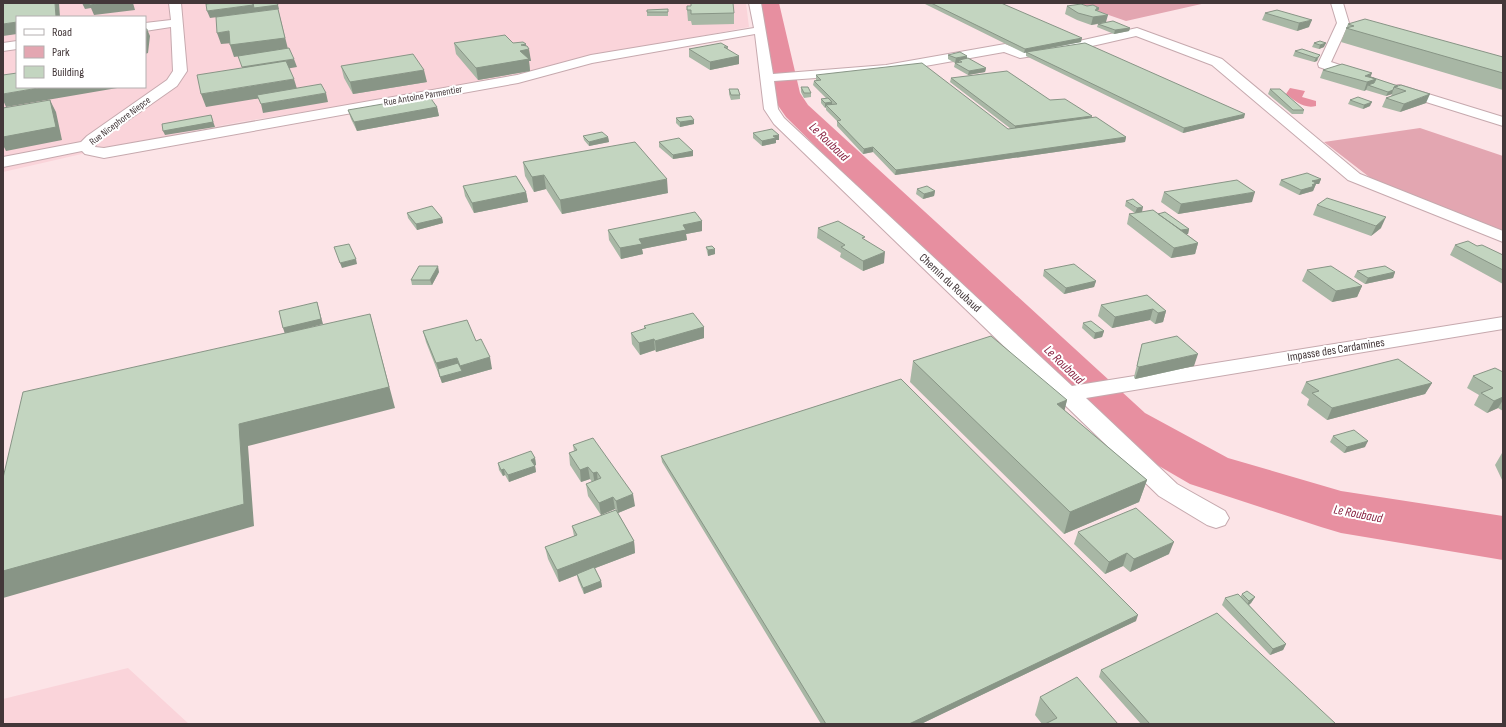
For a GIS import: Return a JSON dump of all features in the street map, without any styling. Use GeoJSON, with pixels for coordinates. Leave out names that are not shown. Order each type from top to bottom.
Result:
{"type":"FeatureCollection","features":[{"type":"Feature","properties":{"kind":"street","name":"Rue Nicephore Niepce"},"geometry":{"type":"LineString","coordinates":[[3,162],[86,146],[92,139],[172,83],[180,71],[176,3]]}},
{"type":"Feature","properties":{"kind":"street","name":"Chemin du Roubaud"},"geometry":{"type":"LineString","coordinates":[[755,3],[772,109],[779,121],[1168,490],[1216,518]]}},
{"type":"Feature","properties":{"kind":"street"},"geometry":{"type":"LineString","coordinates":[[1337,3],[1349,25],[1324,64],[1369,79]]}},
{"type":"Feature","properties":{"kind":"street"},"geometry":{"type":"LineString","coordinates":[[146,27],[176,23]]}},
{"type":"Feature","properties":{"kind":"street","name":"Rue Antoine Parmentier"},"geometry":{"type":"LineString","coordinates":[[86,146],[90,151],[104,153],[111,152],[518,79],[591,59],[760,30]]}},
{"type":"Feature","properties":{"kind":"street"},"geometry":{"type":"LineString","coordinates":[[768,78],[886,69],[1006,48],[1020,54],[1079,45],[1137,32],[1217,62],[1354,177],[1503,237]]}},
{"type":"Feature","properties":{"kind":"street"},"geometry":{"type":"LineString","coordinates":[[3,47],[16,45]]}},
{"type":"Feature","properties":{"kind":"street"},"geometry":{"type":"LineString","coordinates":[[1384,84],[1503,122]]}},
{"type":"Feature","properties":{"kind":"street","name":"Impasse des Cardamines"},"geometry":{"type":"LineString","coordinates":[[1068,394],[1503,323]]}},
{"type":"Feature","properties":{"kind":"shaded area"},"geometry":{"type":"Polygon","coordinates":[[[3,3],[746,3],[749,27],[601,55],[474,85],[240,122],[121,145],[3,172],[3,3]]]}},
{"type":"Feature","properties":{"kind":"shaded area"},"geometry":{"type":"Polygon","coordinates":[[[1290,88],[1305,91],[1302,97],[1316,101],[1316,106],[1312,107],[1296,102],[1286,94],[1290,88]]]}},
{"type":"Feature","properties":{"kind":"shaded area"},"geometry":{"type":"Polygon","coordinates":[[[128,668],[189,724],[3,724],[3,699],[128,668]]]}},
{"type":"Feature","properties":{"kind":"green space"},"geometry":{"type":"Polygon","coordinates":[[[1074,3],[1206,3],[1126,21],[1074,3]]]}},
{"type":"Feature","properties":{"kind":"green space"},"geometry":{"type":"Polygon","coordinates":[[[1420,128],[1503,156],[1503,231],[1377,183],[1324,142],[1420,128]]]}},
{"type":"Feature","properties":{"kind":"building"},"geometry":{"type":"Polygon","coordinates":[[[3,3],[55,3],[56,16],[16,16],[16,22],[3,24],[3,3]]]}},
{"type":"Feature","properties":{"kind":"building"},"geometry":{"type":"Polygon","coordinates":[[[89,3],[103,3],[90,5],[89,3]]]}},
{"type":"Feature","properties":{"kind":"building"},"geometry":{"type":"Polygon","coordinates":[[[253,3],[253,5],[207,11],[206,4],[253,3]]]}},
{"type":"Feature","properties":{"kind":"building"},"geometry":{"type":"Polygon","coordinates":[[[253,3],[277,3],[278,5],[254,8],[253,3]]]}},
{"type":"Feature","properties":{"kind":"building"},"geometry":{"type":"Polygon","coordinates":[[[691,3],[733,3],[734,13],[691,14],[691,10],[687,10],[687,6],[691,6],[691,3]]]}},
{"type":"Feature","properties":{"kind":"building"},"geometry":{"type":"Polygon","coordinates":[[[931,3],[1001,3],[1082,38],[1025,49],[931,3]]]}},
{"type":"Feature","properties":{"kind":"building"},"geometry":{"type":"Polygon","coordinates":[[[1081,4],[1087,6],[1093,5],[1099,8],[1096,8],[1099,9],[1095,10],[1108,15],[1093,17],[1078,13],[1067,6],[1081,4]]]}},
{"type":"Feature","properties":{"kind":"building"},"geometry":{"type":"Polygon","coordinates":[[[278,9],[285,38],[230,45],[229,31],[217,33],[216,17],[278,9]]]}},
{"type":"Feature","properties":{"kind":"building"},"geometry":{"type":"Polygon","coordinates":[[[668,9],[668,12],[647,12],[647,10],[668,9]]]}},
{"type":"Feature","properties":{"kind":"building"},"geometry":{"type":"Polygon","coordinates":[[[1277,10],[1312,20],[1299,23],[1265,13],[1277,10]]]}},
{"type":"Feature","properties":{"kind":"building"},"geometry":{"type":"Polygon","coordinates":[[[1365,19],[1503,57],[1503,73],[1346,28],[1354,26],[1348,24],[1365,19]]]}},
{"type":"Feature","properties":{"kind":"building"},"geometry":{"type":"Polygon","coordinates":[[[1113,21],[1130,28],[1115,30],[1098,24],[1113,21]]]}},
{"type":"Feature","properties":{"kind":"building"},"geometry":{"type":"Polygon","coordinates":[[[505,35],[513,43],[523,42],[526,44],[521,45],[527,46],[529,49],[520,51],[529,59],[476,68],[454,43],[505,35]]]}},
{"type":"Feature","properties":{"kind":"building"},"geometry":{"type":"Polygon","coordinates":[[[1320,41],[1326,43],[1320,45],[1314,43],[1320,41]]]}},
{"type":"Feature","properties":{"kind":"building"},"geometry":{"type":"Polygon","coordinates":[[[721,43],[728,47],[724,47],[739,56],[710,62],[689,49],[721,43]]]}},
{"type":"Feature","properties":{"kind":"building"},"geometry":{"type":"Polygon","coordinates":[[[1085,43],[1245,114],[1184,128],[1026,52],[1085,43]]]}},
{"type":"Feature","properties":{"kind":"building"},"geometry":{"type":"Polygon","coordinates":[[[289,48],[294,59],[242,67],[238,56],[289,48]]]}},
{"type":"Feature","properties":{"kind":"building"},"geometry":{"type":"Polygon","coordinates":[[[1302,49],[1320,55],[1316,58],[1295,51],[1302,49]]]}},
{"type":"Feature","properties":{"kind":"building"},"geometry":{"type":"Polygon","coordinates":[[[960,52],[967,56],[956,58],[948,55],[960,52]]]}},
{"type":"Feature","properties":{"kind":"building"},"geometry":{"type":"Polygon","coordinates":[[[413,54],[424,70],[350,82],[341,66],[413,54]]]}},
{"type":"Feature","properties":{"kind":"building"},"geometry":{"type":"Polygon","coordinates":[[[968,58],[986,68],[969,71],[955,63],[962,62],[959,60],[968,58]]]}},
{"type":"Feature","properties":{"kind":"building"},"geometry":{"type":"Polygon","coordinates":[[[286,61],[294,79],[201,94],[197,75],[286,61]]]}},
{"type":"Feature","properties":{"kind":"building"},"geometry":{"type":"Polygon","coordinates":[[[922,63],[1008,129],[1096,117],[1126,137],[896,170],[873,147],[864,149],[837,121],[841,120],[826,105],[837,104],[814,81],[821,80],[816,75],[922,63]]]}},
{"type":"Feature","properties":{"kind":"building"},"geometry":{"type":"Polygon","coordinates":[[[1342,64],[1372,73],[1365,76],[1376,79],[1367,82],[1323,70],[1342,64]]]}},
{"type":"Feature","properties":{"kind":"building"},"geometry":{"type":"Polygon","coordinates":[[[1007,71],[1050,100],[1065,99],[1092,116],[1015,126],[951,78],[1007,71]]]}},
{"type":"Feature","properties":{"kind":"building"},"geometry":{"type":"Polygon","coordinates":[[[16,73],[16,88],[38,88],[3,94],[3,75],[16,73]]]}},
{"type":"Feature","properties":{"kind":"building"},"geometry":{"type":"Polygon","coordinates":[[[1370,77],[1398,86],[1394,87],[1393,90],[1388,92],[1368,85],[1374,83],[1376,79],[1370,77]]]}},
{"type":"Feature","properties":{"kind":"building"},"geometry":{"type":"Polygon","coordinates":[[[321,84],[326,93],[261,104],[257,95],[321,84]]]}},
{"type":"Feature","properties":{"kind":"building"},"geometry":{"type":"Polygon","coordinates":[[[1401,85],[1430,94],[1404,104],[1386,98],[1406,91],[1394,87],[1401,85]]]}},
{"type":"Feature","properties":{"kind":"building"},"geometry":{"type":"Polygon","coordinates":[[[801,87],[808,87],[811,93],[804,93],[801,87]]]}},
{"type":"Feature","properties":{"kind":"building"},"geometry":{"type":"Polygon","coordinates":[[[729,89],[738,89],[740,95],[731,95],[729,89]]]}},
{"type":"Feature","properties":{"kind":"building"},"geometry":{"type":"Polygon","coordinates":[[[1270,89],[1280,89],[1304,110],[1293,110],[1270,89]]]}},
{"type":"Feature","properties":{"kind":"building"},"geometry":{"type":"Polygon","coordinates":[[[429,96],[437,107],[354,122],[348,110],[429,96]]]}},
{"type":"Feature","properties":{"kind":"building"},"geometry":{"type":"Polygon","coordinates":[[[1358,97],[1372,102],[1364,105],[1350,100],[1358,97]]]}},
{"type":"Feature","properties":{"kind":"building"},"geometry":{"type":"Polygon","coordinates":[[[828,98],[832,102],[825,103],[821,99],[828,98]]]}},
{"type":"Feature","properties":{"kind":"building"},"geometry":{"type":"Polygon","coordinates":[[[50,100],[56,127],[3,137],[3,108],[50,100]]]}},
{"type":"Feature","properties":{"kind":"building"},"geometry":{"type":"Polygon","coordinates":[[[211,115],[213,122],[163,131],[162,124],[211,115]]]}},
{"type":"Feature","properties":{"kind":"building"},"geometry":{"type":"Polygon","coordinates":[[[691,116],[694,120],[680,122],[676,118],[691,116]]]}},
{"type":"Feature","properties":{"kind":"building"},"geometry":{"type":"Polygon","coordinates":[[[772,129],[779,135],[773,136],[776,138],[762,141],[753,133],[772,129]]]}},
{"type":"Feature","properties":{"kind":"building"},"geometry":{"type":"Polygon","coordinates":[[[602,132],[608,137],[589,142],[583,136],[602,132]]]}},
{"type":"Feature","properties":{"kind":"building"},"geometry":{"type":"Polygon","coordinates":[[[679,138],[693,151],[673,155],[659,142],[679,138]]]}},
{"type":"Feature","properties":{"kind":"building"},"geometry":{"type":"Polygon","coordinates":[[[635,142],[667,179],[560,200],[544,175],[532,177],[523,162],[635,142]]]}},
{"type":"Feature","properties":{"kind":"building"},"geometry":{"type":"Polygon","coordinates":[[[1307,173],[1321,179],[1312,181],[1316,183],[1312,185],[1315,186],[1301,190],[1281,180],[1307,173]]]}},
{"type":"Feature","properties":{"kind":"building"},"geometry":{"type":"Polygon","coordinates":[[[516,176],[526,192],[472,203],[463,186],[516,176]]]}},
{"type":"Feature","properties":{"kind":"building"},"geometry":{"type":"Polygon","coordinates":[[[1237,180],[1255,192],[1181,204],[1164,192],[1237,180]]]}},
{"type":"Feature","properties":{"kind":"building"},"geometry":{"type":"Polygon","coordinates":[[[927,186],[935,191],[924,194],[917,189],[927,186]]]}},
{"type":"Feature","properties":{"kind":"building"},"geometry":{"type":"Polygon","coordinates":[[[1327,198],[1386,217],[1376,226],[1317,205],[1327,198]]]}},
{"type":"Feature","properties":{"kind":"building"},"geometry":{"type":"Polygon","coordinates":[[[1133,199],[1143,207],[1137,208],[1126,201],[1133,199]]]}},
{"type":"Feature","properties":{"kind":"building"},"geometry":{"type":"Polygon","coordinates":[[[432,206],[442,218],[416,224],[407,213],[432,206]]]}},
{"type":"Feature","properties":{"kind":"building"},"geometry":{"type":"Polygon","coordinates":[[[1153,210],[1198,243],[1174,248],[1129,214],[1153,210]]]}},
{"type":"Feature","properties":{"kind":"building"},"geometry":{"type":"Polygon","coordinates":[[[695,212],[702,221],[683,225],[686,230],[639,239],[642,244],[620,248],[608,230],[695,212]]]}},
{"type":"Feature","properties":{"kind":"building"},"geometry":{"type":"Polygon","coordinates":[[[1165,212],[1189,229],[1181,230],[1158,214],[1165,212]]]}},
{"type":"Feature","properties":{"kind":"building"},"geometry":{"type":"Polygon","coordinates":[[[838,221],[865,237],[862,238],[885,252],[863,261],[841,247],[845,245],[818,228],[838,221]]]}},
{"type":"Feature","properties":{"kind":"building"},"geometry":{"type":"Polygon","coordinates":[[[1468,241],[1477,246],[1482,245],[1503,255],[1503,270],[1455,245],[1468,241]]]}},
{"type":"Feature","properties":{"kind":"building"},"geometry":{"type":"Polygon","coordinates":[[[349,244],[356,259],[340,263],[334,247],[349,244]]]}},
{"type":"Feature","properties":{"kind":"building"},"geometry":{"type":"Polygon","coordinates":[[[712,246],[715,249],[708,250],[706,247],[712,246]]]}},
{"type":"Feature","properties":{"kind":"building"},"geometry":{"type":"Polygon","coordinates":[[[1074,264],[1096,281],[1066,288],[1044,270],[1074,264]]]}},
{"type":"Feature","properties":{"kind":"building"},"geometry":{"type":"Polygon","coordinates":[[[419,266],[438,266],[430,280],[411,280],[419,266]]]}},
{"type":"Feature","properties":{"kind":"building"},"geometry":{"type":"Polygon","coordinates":[[[1331,266],[1362,286],[1336,291],[1307,270],[1331,266]]]}},
{"type":"Feature","properties":{"kind":"building"},"geometry":{"type":"Polygon","coordinates":[[[1385,266],[1395,272],[1368,278],[1357,271],[1385,266]]]}},
{"type":"Feature","properties":{"kind":"building"},"geometry":{"type":"Polygon","coordinates":[[[1147,295],[1166,311],[1158,313],[1153,309],[1115,317],[1101,305],[1147,295]]]}},
{"type":"Feature","properties":{"kind":"building"},"geometry":{"type":"Polygon","coordinates":[[[317,302],[321,319],[283,328],[279,311],[317,302]]]}},
{"type":"Feature","properties":{"kind":"building"},"geometry":{"type":"Polygon","coordinates":[[[693,313],[704,327],[655,341],[654,339],[639,343],[631,333],[646,328],[644,326],[693,313]]]}},
{"type":"Feature","properties":{"kind":"building"},"geometry":{"type":"Polygon","coordinates":[[[370,314],[389,387],[239,424],[244,504],[3,571],[3,478],[23,392],[370,314]]]}},
{"type":"Feature","properties":{"kind":"building"},"geometry":{"type":"Polygon","coordinates":[[[467,320],[476,341],[481,339],[490,357],[460,366],[457,358],[436,363],[423,331],[467,320]]]}},
{"type":"Feature","properties":{"kind":"building"},"geometry":{"type":"Polygon","coordinates":[[[1091,321],[1104,331],[1095,333],[1083,323],[1091,321]]]}},
{"type":"Feature","properties":{"kind":"building"},"geometry":{"type":"Polygon","coordinates":[[[991,336],[1067,400],[1057,404],[1147,480],[1070,512],[913,361],[991,336]]]}},
{"type":"Feature","properties":{"kind":"building"},"geometry":{"type":"Polygon","coordinates":[[[1177,336],[1198,354],[1139,367],[1137,366],[1142,344],[1177,336]]]}},
{"type":"Feature","properties":{"kind":"building"},"geometry":{"type":"Polygon","coordinates":[[[1398,359],[1432,383],[1332,408],[1312,393],[1319,391],[1306,382],[1398,359]]]}},
{"type":"Feature","properties":{"kind":"building"},"geometry":{"type":"Polygon","coordinates":[[[458,363],[462,371],[440,377],[438,369],[458,363]]]}},
{"type":"Feature","properties":{"kind":"building"},"geometry":{"type":"Polygon","coordinates":[[[1495,368],[1503,372],[1503,397],[1494,401],[1481,393],[1493,388],[1473,376],[1495,368]]]}},
{"type":"Feature","properties":{"kind":"building"},"geometry":{"type":"Polygon","coordinates":[[[901,379],[1138,615],[909,724],[826,724],[661,456],[901,379]]]}},
{"type":"Feature","properties":{"kind":"building"},"geometry":{"type":"Polygon","coordinates":[[[1354,430],[1368,441],[1347,447],[1333,436],[1354,430]]]}},
{"type":"Feature","properties":{"kind":"building"},"geometry":{"type":"Polygon","coordinates":[[[593,438],[633,494],[616,501],[613,497],[599,503],[586,484],[601,478],[597,472],[593,473],[588,467],[580,470],[569,453],[577,450],[573,445],[593,438]]]}},
{"type":"Feature","properties":{"kind":"building"},"geometry":{"type":"Polygon","coordinates":[[[531,451],[535,458],[531,460],[535,466],[508,475],[504,469],[501,470],[498,463],[531,451]]]}},
{"type":"Feature","properties":{"kind":"building"},"geometry":{"type":"Polygon","coordinates":[[[1136,508],[1174,542],[1134,559],[1127,553],[1109,562],[1078,532],[1136,508]]]}},
{"type":"Feature","properties":{"kind":"building"},"geometry":{"type":"Polygon","coordinates":[[[616,510],[634,541],[557,570],[545,547],[577,535],[572,526],[616,510]]]}},
{"type":"Feature","properties":{"kind":"building"},"geometry":{"type":"Polygon","coordinates":[[[594,567],[601,581],[583,588],[577,574],[594,567]]]}},
{"type":"Feature","properties":{"kind":"building"},"geometry":{"type":"Polygon","coordinates":[[[1247,591],[1255,597],[1249,601],[1242,594],[1247,591]]]}},
{"type":"Feature","properties":{"kind":"building"},"geometry":{"type":"Polygon","coordinates":[[[1238,594],[1286,644],[1273,649],[1225,598],[1238,594]]]}},
{"type":"Feature","properties":{"kind":"building"},"geometry":{"type":"Polygon","coordinates":[[[1217,613],[1336,724],[1150,724],[1101,670],[1217,613]]]}},
{"type":"Feature","properties":{"kind":"building"},"geometry":{"type":"Polygon","coordinates":[[[1077,677],[1118,724],[1045,724],[1057,718],[1040,697],[1077,677]]]}},
{"type":"Feature","properties":{"kind":"waterway","name":"Le Roubaud"},"geometry":{"type":"LineString","coordinates":[[767,3],[785,94],[797,111],[1127,425],[1209,471],[1341,512],[1503,538]]}}]}
